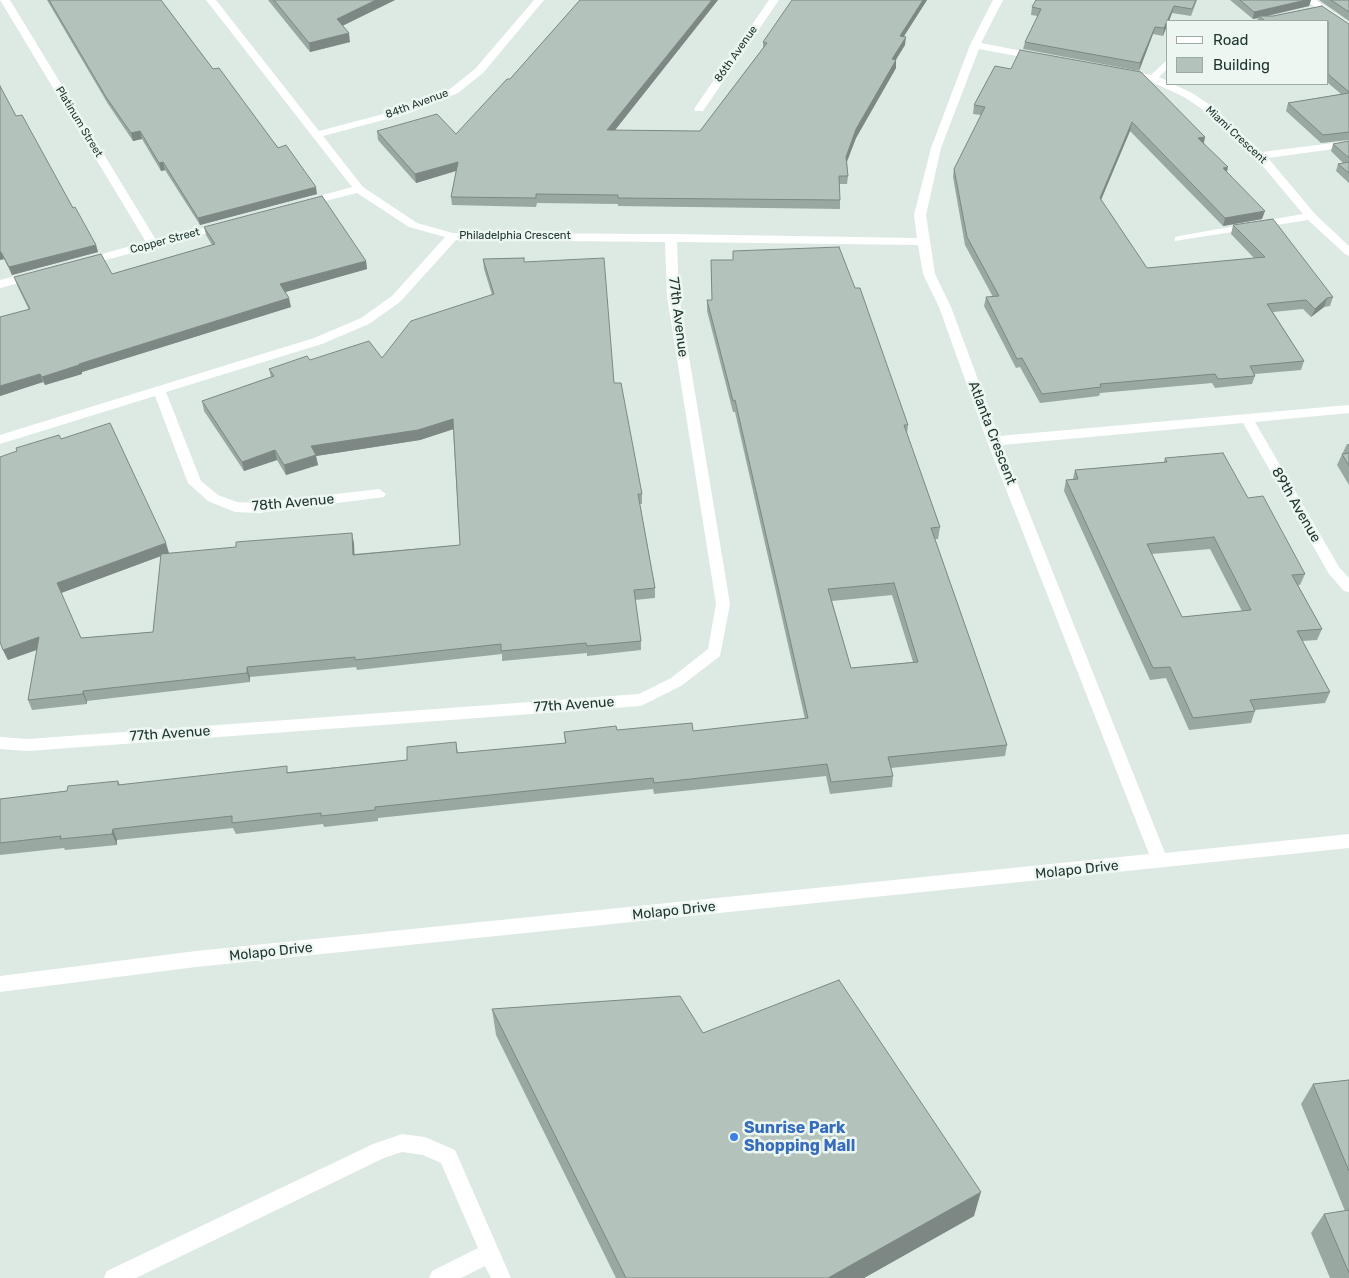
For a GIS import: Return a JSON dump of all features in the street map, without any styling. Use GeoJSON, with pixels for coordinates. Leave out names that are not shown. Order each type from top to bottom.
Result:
{"type":"FeatureCollection","features":[{"type":"Feature","properties":{"kind":"street","name":"Platinum Street"},"geometry":{"type":"LineString","coordinates":[[5,0],[153,245]]}},
{"type":"Feature","properties":{"kind":"street","name":"Philadelphia Crescent"},"geometry":{"type":"LineString","coordinates":[[211,0],[318,134],[359,189],[414,225],[454,236],[671,237],[923,242]]}},
{"type":"Feature","properties":{"kind":"street","name":"84th Avenue"},"geometry":{"type":"LineString","coordinates":[[318,134],[406,110],[454,91],[479,71],[539,0]]}},
{"type":"Feature","properties":{"kind":"street","name":"86th Avenue"},"geometry":{"type":"LineString","coordinates":[[699,109],[774,0]]}},
{"type":"Feature","properties":{"kind":"street","name":"Atlanta Crescent"},"geometry":{"type":"LineString","coordinates":[[998,0],[975,45],[936,148],[920,215],[923,242],[930,274],[945,307],[994,441],[1160,861]]}},
{"type":"Feature","properties":{"kind":"street"},"geometry":{"type":"LineString","coordinates":[[1310,0],[1349,28]]}},
{"type":"Feature","properties":{"kind":"street"},"geometry":{"type":"LineString","coordinates":[[1304,12],[1322,8]]}},
{"type":"Feature","properties":{"kind":"street"},"geometry":{"type":"LineString","coordinates":[[975,45],[1050,59]]}},
{"type":"Feature","properties":{"kind":"street"},"geometry":{"type":"LineString","coordinates":[[1153,78],[1166,64]]}},
{"type":"Feature","properties":{"kind":"street","name":"Miami Crescent"},"geometry":{"type":"LineString","coordinates":[[1116,71],[1153,78],[1166,84]]}},
{"type":"Feature","properties":{"kind":"street","name":"Miami Crescent"},"geometry":{"type":"LineString","coordinates":[[1168,85],[1188,94],[1209,109],[1260,156],[1312,216],[1349,252]]}},
{"type":"Feature","properties":{"kind":"street"},"geometry":{"type":"LineString","coordinates":[[1260,156],[1349,144]]}},
{"type":"Feature","properties":{"kind":"street"},"geometry":{"type":"LineString","coordinates":[[294,207],[359,189]]}},
{"type":"Feature","properties":{"kind":"street"},"geometry":{"type":"LineString","coordinates":[[1179,239],[1312,216]]}},
{"type":"Feature","properties":{"kind":"street","name":"Copper Street"},"geometry":{"type":"LineString","coordinates":[[67,266],[237,222]]}},
{"type":"Feature","properties":{"kind":"street"},"geometry":{"type":"LineString","coordinates":[[0,440],[318,341],[365,321],[396,299],[454,236]]}},
{"type":"Feature","properties":{"kind":"street","name":"77th Avenue"},"geometry":{"type":"LineString","coordinates":[[0,743],[28,744],[641,700],[676,682],[715,652],[723,604],[673,296],[671,237]]}},
{"type":"Feature","properties":{"kind":"street"},"geometry":{"type":"LineString","coordinates":[[0,284],[48,271]]}},
{"type":"Feature","properties":{"kind":"street","name":"78th Avenue"},"geometry":{"type":"LineString","coordinates":[[159,390],[195,483],[213,498],[235,507],[259,508],[378,494]]}},
{"type":"Feature","properties":{"kind":"street"},"geometry":{"type":"LineString","coordinates":[[994,441],[1248,420],[1349,409]]}},
{"type":"Feature","properties":{"kind":"street","name":"89th Avenue"},"geometry":{"type":"LineString","coordinates":[[1248,420],[1334,570],[1349,587]]}},
{"type":"Feature","properties":{"kind":"street","name":"Molapo Drive"},"geometry":{"type":"LineString","coordinates":[[0,984],[196,959],[1349,841]]}},
{"type":"Feature","properties":{"kind":"street"},"geometry":{"type":"LineString","coordinates":[[114,1278],[380,1150],[402,1143],[425,1146],[448,1157],[501,1278]]}},
{"type":"Feature","properties":{"kind":"street"},"geometry":{"type":"LineString","coordinates":[[439,1278],[490,1252]]}},
{"type":"Feature","properties":{"kind":"building"},"geometry":{"type":"Polygon","coordinates":[[[49,0],[161,0],[213,69],[219,68],[278,148],[286,145],[316,187],[198,218],[163,162],[159,163],[140,131],[131,133],[106,97],[49,0]]]}},
{"type":"Feature","properties":{"kind":"building"},"geometry":{"type":"Polygon","coordinates":[[[274,0],[376,0],[337,19],[349,33],[309,43],[274,0]]]}},
{"type":"Feature","properties":{"kind":"building"},"geometry":{"type":"Polygon","coordinates":[[[580,0],[712,0],[607,130],[700,131],[767,43],[763,42],[792,0],[923,0],[900,36],[906,37],[892,59],[896,60],[856,129],[846,157],[848,176],[839,176],[840,200],[618,198],[618,195],[536,194],[536,198],[451,197],[458,162],[415,174],[377,131],[437,114],[456,134],[507,79],[510,79],[580,0]]]}},
{"type":"Feature","properties":{"kind":"building"},"geometry":{"type":"Polygon","coordinates":[[[1036,0],[1196,0],[1192,9],[1174,6],[1164,28],[1155,27],[1140,63],[1025,42],[1041,9],[1032,7],[1036,0]]]}},
{"type":"Feature","properties":{"kind":"building"},"geometry":{"type":"Polygon","coordinates":[[[1240,0],[1306,0],[1254,12],[1240,0]]]}},
{"type":"Feature","properties":{"kind":"building"},"geometry":{"type":"Polygon","coordinates":[[[1331,0],[1349,0],[1349,12],[1331,0]]]}},
{"type":"Feature","properties":{"kind":"building"},"geometry":{"type":"Polygon","coordinates":[[[1322,6],[1349,24],[1349,92],[1329,75],[1329,20],[1264,20],[1259,16],[1273,16],[1322,6]]]}},
{"type":"Feature","properties":{"kind":"building"},"geometry":{"type":"Polygon","coordinates":[[[1020,50],[1141,72],[1205,137],[1198,138],[1228,167],[1223,168],[1265,211],[1225,218],[1132,122],[1100,198],[1147,268],[1265,257],[1233,225],[1273,219],[1333,297],[1327,298],[1315,309],[1306,300],[1267,304],[1304,361],[1250,366],[1255,376],[1218,379],[1215,374],[1100,384],[1101,387],[1042,394],[1022,358],[1017,359],[986,297],[999,296],[967,237],[954,169],[985,107],[974,105],[995,66],[1011,69],[1020,50]]]}},
{"type":"Feature","properties":{"kind":"building"},"geometry":{"type":"Polygon","coordinates":[[[0,86],[16,116],[22,115],[73,208],[75,207],[96,245],[9,267],[0,252],[0,86]]]}},
{"type":"Feature","properties":{"kind":"building"},"geometry":{"type":"Polygon","coordinates":[[[1349,93],[1349,132],[1323,135],[1288,103],[1349,93]]]}},
{"type":"Feature","properties":{"kind":"building"},"geometry":{"type":"Polygon","coordinates":[[[1349,141],[1349,158],[1333,144],[1349,141]]]}},
{"type":"Feature","properties":{"kind":"building"},"geometry":{"type":"Polygon","coordinates":[[[1349,162],[1349,173],[1338,164],[1349,162]]]}},
{"type":"Feature","properties":{"kind":"building"},"geometry":{"type":"Polygon","coordinates":[[[322,196],[366,261],[280,284],[289,298],[42,377],[40,374],[0,386],[0,317],[30,309],[14,277],[101,254],[112,274],[215,244],[204,227],[322,196]]]}},
{"type":"Feature","properties":{"kind":"building"},"geometry":{"type":"Polygon","coordinates":[[[839,247],[855,288],[860,288],[908,425],[904,425],[940,527],[931,528],[1007,745],[888,757],[893,776],[831,782],[827,764],[654,783],[653,778],[375,807],[375,810],[321,816],[321,813],[232,823],[232,816],[113,829],[112,834],[60,839],[61,836],[0,843],[0,799],[67,791],[68,786],[118,781],[118,785],[287,766],[287,773],[407,760],[407,747],[456,742],[457,753],[566,743],[564,732],[616,726],[617,730],[692,723],[693,731],[808,718],[735,400],[733,401],[707,300],[712,300],[711,260],[733,260],[733,251],[839,247]],[[894,583],[828,589],[851,668],[918,662],[894,583]]]}},
{"type":"Feature","properties":{"kind":"building"},"geometry":{"type":"Polygon","coordinates":[[[524,258],[524,262],[604,258],[614,383],[621,383],[642,494],[638,494],[655,588],[634,590],[641,641],[587,646],[586,643],[501,651],[501,644],[355,660],[355,657],[247,667],[247,673],[83,691],[83,694],[28,700],[39,637],[3,650],[0,642],[0,457],[17,451],[16,448],[59,435],[61,439],[110,423],[166,543],[57,583],[81,638],[153,632],[161,554],[236,547],[236,542],[352,533],[353,555],[460,545],[453,419],[418,430],[311,446],[316,455],[284,465],[275,450],[242,462],[202,401],[274,376],[269,369],[307,356],[310,360],[369,341],[382,358],[411,321],[494,294],[483,259],[524,258]]]}},
{"type":"Feature","properties":{"kind":"building"},"geometry":{"type":"Polygon","coordinates":[[[1223,453],[1248,498],[1263,496],[1305,574],[1292,575],[1322,629],[1297,631],[1330,692],[1250,700],[1255,711],[1193,718],[1170,667],[1153,668],[1066,480],[1078,479],[1075,470],[1167,462],[1165,458],[1223,453]],[[1214,537],[1147,544],[1182,617],[1251,610],[1214,537]]]}},
{"type":"Feature","properties":{"kind":"building"},"geometry":{"type":"Polygon","coordinates":[[[1349,453],[1349,466],[1342,454],[1349,453]]]}},
{"type":"Feature","properties":{"kind":"building","name":"Sunrise Park Shopping Mall"},"geometry":{"type":"Polygon","coordinates":[[[839,980],[981,1192],[828,1278],[626,1278],[492,1009],[680,996],[703,1033],[839,980]]]}},
{"type":"Feature","properties":{"kind":"building"},"geometry":{"type":"Polygon","coordinates":[[[1349,1080],[1349,1171],[1313,1084],[1349,1080]]]}},
{"type":"Feature","properties":{"kind":"building"},"geometry":{"type":"Polygon","coordinates":[[[1349,1210],[1349,1273],[1324,1214],[1349,1210]]]}},
{"type":"Feature","properties":{"kind":"place","name":"Sunrise Park Shopping Mall"},"geometry":{"type":"Point","coordinates":[734,1137]}}]}
